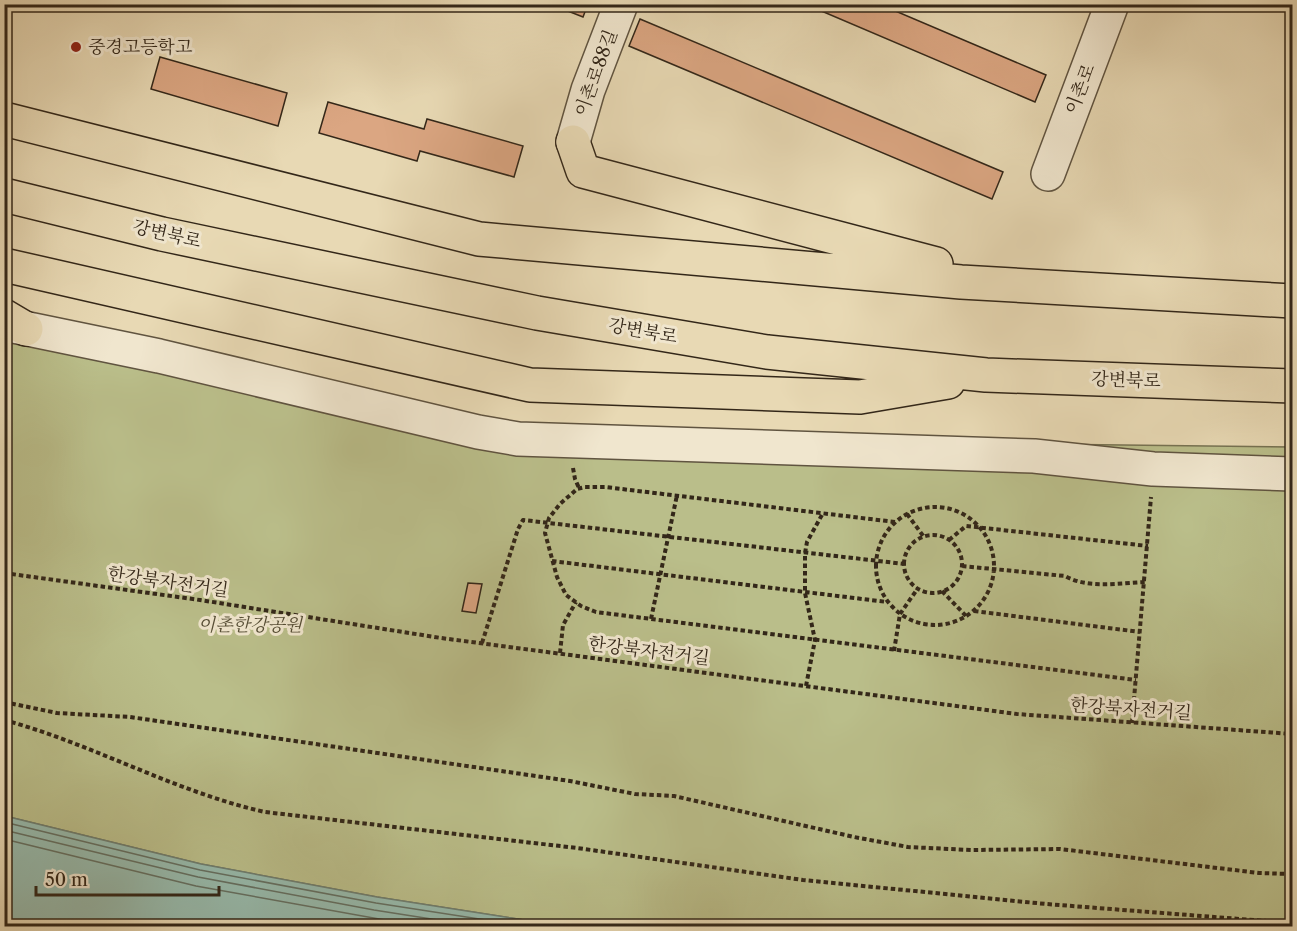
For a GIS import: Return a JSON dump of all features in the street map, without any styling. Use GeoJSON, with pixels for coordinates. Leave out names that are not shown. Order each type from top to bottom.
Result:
{"type":"FeatureCollection","features":[{"type":"Feature","properties":{"kind":"highway"},"geometry":{"type":"LineString","coordinates":[[4,119],[479,238],[961,282],[1293,301]]}},
{"type":"Feature","properties":{"kind":"highway"},"geometry":{"type":"LineString","coordinates":[[573,142],[583,171],[1019,285]]}},
{"type":"Feature","properties":{"kind":"highway","name":"강변북로"},"geometry":{"type":"LineString","coordinates":[[4,195],[162,234],[537,313],[767,352],[986,375],[1293,386]]}},
{"type":"Feature","properties":{"kind":"highway"},"geometry":{"type":"LineString","coordinates":[[6,267],[530,385],[860,397],[986,375]]}},
{"type":"Feature","properties":{"kind":"street","name":"이촌로88길"},"geometry":{"type":"LineString","coordinates":[[573,142],[588,90],[621,4]]}},
{"type":"Feature","properties":{"kind":"street","name":"이촌로"},"geometry":{"type":"LineString","coordinates":[[1048,174],[1112,4]]}},
{"type":"Feature","properties":{"kind":"street"},"geometry":{"type":"LineString","coordinates":[[12,323],[478,432],[518,439],[1034,456],[1153,469],[1293,474]]}},
{"type":"Feature","properties":{"kind":"path"},"geometry":{"type":"LineString","coordinates":[[1132,723],[1153,469]]}},
{"type":"Feature","properties":{"kind":"path"},"geometry":{"type":"LineString","coordinates":[[895,522],[605,486],[585,486],[577,489],[560,504],[549,518],[545,533],[557,578],[566,595],[596,612],[1136,680]]}},
{"type":"Feature","properties":{"kind":"path"},"geometry":{"type":"LineString","coordinates":[[651,619],[676,495]]}},
{"type":"Feature","properties":{"kind":"path"},"geometry":{"type":"LineString","coordinates":[[935,507],[951,509],[966,516],[979,526],[988,539],[993,554],[994,569],[991,585],[984,599],[974,611],[944,625],[928,625],[912,621],[900,614],[888,602],[879,586],[875,570],[876,560],[882,539],[895,522],[907,514],[919,509],[935,507]]}},
{"type":"Feature","properties":{"kind":"path"},"geometry":{"type":"LineString","coordinates":[[806,686],[815,640],[805,593],[805,553],[807,542],[823,513]]}},
{"type":"Feature","properties":{"kind":"path"},"geometry":{"type":"LineString","coordinates":[[907,514],[924,537]]}},
{"type":"Feature","properties":{"kind":"path"},"geometry":{"type":"LineString","coordinates":[[482,643],[518,528],[523,520],[905,564]]}},
{"type":"Feature","properties":{"kind":"path"},"geometry":{"type":"LineString","coordinates":[[949,540],[966,526],[979,526],[1148,546]]}},
{"type":"Feature","properties":{"kind":"path"},"geometry":{"type":"LineString","coordinates":[[941,536],[949,540],[960,554],[962,566],[957,580],[951,587],[942,591],[924,591],[918,588],[909,579],[905,564],[908,551],[913,543],[924,537],[941,536]]}},
{"type":"Feature","properties":{"kind":"path"},"geometry":{"type":"LineString","coordinates":[[552,561],[888,602]]}},
{"type":"Feature","properties":{"kind":"path"},"geometry":{"type":"LineString","coordinates":[[962,566],[1065,576],[1076,582],[1090,584],[1145,582]]}},
{"type":"Feature","properties":{"kind":"path","name":"한강북자전거길"},"geometry":{"type":"LineString","coordinates":[[4,573],[482,643],[1017,714],[1293,734]]}},
{"type":"Feature","properties":{"kind":"path"},"geometry":{"type":"LineString","coordinates":[[894,651],[900,614],[918,588]]}},
{"type":"Feature","properties":{"kind":"path"},"geometry":{"type":"LineString","coordinates":[[942,591],[966,616]]}},
{"type":"Feature","properties":{"kind":"path"},"geometry":{"type":"LineString","coordinates":[[560,653],[563,625],[576,602]]}},
{"type":"Feature","properties":{"kind":"path"},"geometry":{"type":"LineString","coordinates":[[974,611],[1140,633]]}},
{"type":"Feature","properties":{"kind":"path"},"geometry":{"type":"LineString","coordinates":[[4,702],[57,713],[130,717],[570,781],[635,794],[674,796],[854,837],[909,847],[972,850],[1060,849],[1259,873],[1293,874]]}},
{"type":"Feature","properties":{"kind":"path"},"geometry":{"type":"LineString","coordinates":[[4,720],[40,729],[231,804],[265,812],[577,848],[803,880],[1046,904],[1293,923]]}},
{"type":"Feature","properties":{"kind":"green space","name":"이촌한강공원"},"geometry":{"type":"Polygon","coordinates":[[[5,321],[542,438],[1292,447],[1292,926],[563,926],[377,897],[201,864],[5,816],[5,321]]]}},
{"type":"Feature","properties":{"kind":"water"},"geometry":{"type":"Polygon","coordinates":[[[5,816],[201,864],[377,897],[563,926],[5,926],[5,816]]]}},
{"type":"Feature","properties":{"kind":"building"},"geometry":{"type":"Polygon","coordinates":[[[550,4],[588,4],[583,17],[550,4]]]}},
{"type":"Feature","properties":{"kind":"building"},"geometry":{"type":"Polygon","coordinates":[[[805,4],[879,4],[1046,75],[1035,102],[805,4]]]}},
{"type":"Feature","properties":{"kind":"building"},"geometry":{"type":"Polygon","coordinates":[[[1057,4],[1075,4],[1073,11],[1057,4]]]}},
{"type":"Feature","properties":{"kind":"building"},"geometry":{"type":"Polygon","coordinates":[[[640,19],[1003,172],[992,199],[629,46],[640,19]]]}},
{"type":"Feature","properties":{"kind":"building"},"geometry":{"type":"Polygon","coordinates":[[[160,57],[287,93],[278,126],[151,89],[160,57]]]}},
{"type":"Feature","properties":{"kind":"building"},"geometry":{"type":"Polygon","coordinates":[[[328,102],[424,129],[427,119],[523,146],[514,177],[420,151],[417,161],[319,133],[328,102]]]}},
{"type":"Feature","properties":{"kind":"building"},"geometry":{"type":"Polygon","coordinates":[[[468,583],[482,584],[476,613],[462,611],[468,583]]]}},
{"type":"Feature","properties":{"kind":"place","name":"중경고등학고"},"geometry":{"type":"Point","coordinates":[76,47]}}]}
